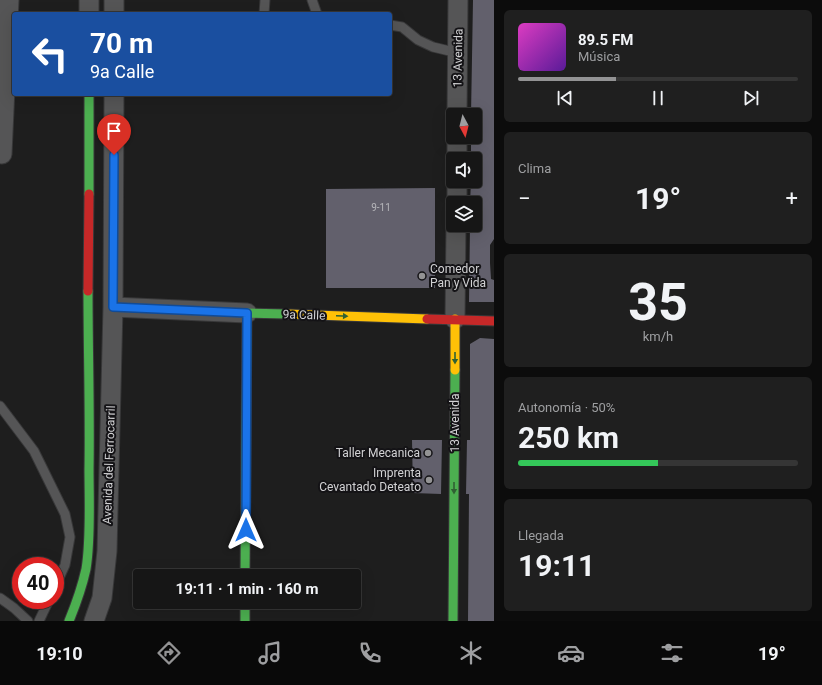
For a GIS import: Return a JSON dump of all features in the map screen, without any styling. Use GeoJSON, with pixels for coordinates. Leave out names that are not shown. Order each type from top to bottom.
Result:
{"type":"FeatureCollection","features":[{"type":"Feature","properties":{"kind":"street"},"geometry":{"type":"LineString","coordinates":[[2,154],[9,0]]}},
{"type":"Feature","properties":{"kind":"street"},"geometry":{"type":"LineString","coordinates":[[89,0],[89,12]]}},
{"type":"Feature","properties":{"kind":"street"},"geometry":{"type":"LineString","coordinates":[[114,0],[114,12]]}},
{"type":"Feature","properties":{"kind":"street","name":"13 Avenida"},"geometry":{"type":"LineString","coordinates":[[457,108],[458,0]]}},
{"type":"Feature","properties":{"kind":"street"},"geometry":{"type":"LineString","coordinates":[[69,621],[81,590],[86,568],[88,546],[90,414],[88,355],[89,96]]}},
{"type":"Feature","properties":{"kind":"street","name":"Avenida del Ferrocarril"},"geometry":{"type":"LineString","coordinates":[[94,621],[102,598],[107,551],[113,307],[114,96]]}},
{"type":"Feature","properties":{"kind":"street","name":"13 Avenida"},"geometry":{"type":"LineString","coordinates":[[454,621],[456,232]]}},
{"type":"Feature","properties":{"kind":"street","name":"9a Calle"},"geometry":{"type":"LineString","coordinates":[[113,307],[494,321]]}},
{"type":"Feature","properties":{"kind":"street"},"geometry":{"type":"LineString","coordinates":[[245,569],[247,313]]}},
{"type":"Feature","properties":{"kind":"street"},"geometry":{"type":"LineString","coordinates":[[245,609],[245,621]]}},
{"type":"Feature","properties":{"kind":"lane"},"geometry":{"type":"LineString","coordinates":[[264,12],[265,0]]}},
{"type":"Feature","properties":{"kind":"lane"},"geometry":{"type":"LineString","coordinates":[[312,0],[316,12]]}},
{"type":"Feature","properties":{"kind":"lane"},"geometry":{"type":"LineString","coordinates":[[392,25],[402,27],[418,40],[433,48],[458,53]]}},
{"type":"Feature","properties":{"kind":"lane"},"geometry":{"type":"LineString","coordinates":[[0,406],[34,451],[65,514],[70,537],[64,567]]}},
{"type":"Feature","properties":{"kind":"lane"},"geometry":{"type":"LineString","coordinates":[[0,598],[28,621]]}},
{"type":"Feature","properties":{"kind":"lane"},"geometry":{"type":"LineString","coordinates":[[39,621],[45,609]]}},
{"type":"Feature","properties":{"kind":"building"},"geometry":{"type":"Polygon","coordinates":[[[473,0],[494,0],[494,239],[490,245],[490,263],[491,279],[494,280],[494,302],[469,302],[470,232],[482,232],[482,196],[470,196],[471,188],[482,188],[482,152],[471,152],[471,144],[482,144],[482,108],[471,108],[473,0]]]}},
{"type":"Feature","properties":{"kind":"building"},"geometry":{"type":"Polygon","coordinates":[[[435,188],[435,288],[326,288],[326,189],[435,188]]]}},
{"type":"Feature","properties":{"kind":"building"},"geometry":{"type":"Polygon","coordinates":[[[480,338],[494,339],[494,621],[468,621],[469,494],[466,494],[467,440],[470,440],[470,344],[480,338]]]}},
{"type":"Feature","properties":{"kind":"building"},"geometry":{"type":"Polygon","coordinates":[[[412,440],[442,440],[441,494],[413,493],[412,440]]]}},
{"type":"Feature","properties":{"kind":"traffic: fast"},"geometry":{"type":"LineString","coordinates":[[89,96],[89,194]]}},
{"type":"Feature","properties":{"kind":"traffic: fast"},"geometry":{"type":"LineString","coordinates":[[69,621],[79,595],[86,569],[89,545],[88,291]]}},
{"type":"Feature","properties":{"kind":"traffic: fast"},"geometry":{"type":"LineString","coordinates":[[245,569],[247,313],[287,314]]}},
{"type":"Feature","properties":{"kind":"traffic: fast"},"geometry":{"type":"LineString","coordinates":[[453,621],[455,370]]}},
{"type":"Feature","properties":{"kind":"traffic: fast"},"geometry":{"type":"LineString","coordinates":[[245,609],[245,621]]}},
{"type":"Feature","properties":{"kind":"traffic: slow"},"geometry":{"type":"LineString","coordinates":[[287,314],[427,319]]}},
{"type":"Feature","properties":{"kind":"traffic: slow"},"geometry":{"type":"LineString","coordinates":[[455,319],[455,370]]}},
{"type":"Feature","properties":{"kind":"traffic: jam"},"geometry":{"type":"LineString","coordinates":[[88,291],[89,194]]}},
{"type":"Feature","properties":{"kind":"traffic: jam"},"geometry":{"type":"LineString","coordinates":[[427,319],[494,321]]}},
{"type":"Feature","properties":{"kind":"place","name":"Comedor Pan y Vida"},"geometry":{"type":"Point","coordinates":[422,276]}},
{"type":"Feature","properties":{"kind":"place","name":"Taller Mecanica"},"geometry":{"type":"Point","coordinates":[428,453]}},
{"type":"Feature","properties":{"kind":"place","name":"Imprenta Cevantado Deteato"},"geometry":{"type":"Point","coordinates":[429,480]}},
{"type":"Feature","properties":{"kind":"route"},"geometry":{"type":"LineString","coordinates":[[114,155],[113,307],[247,313],[246,530]]}}]}
